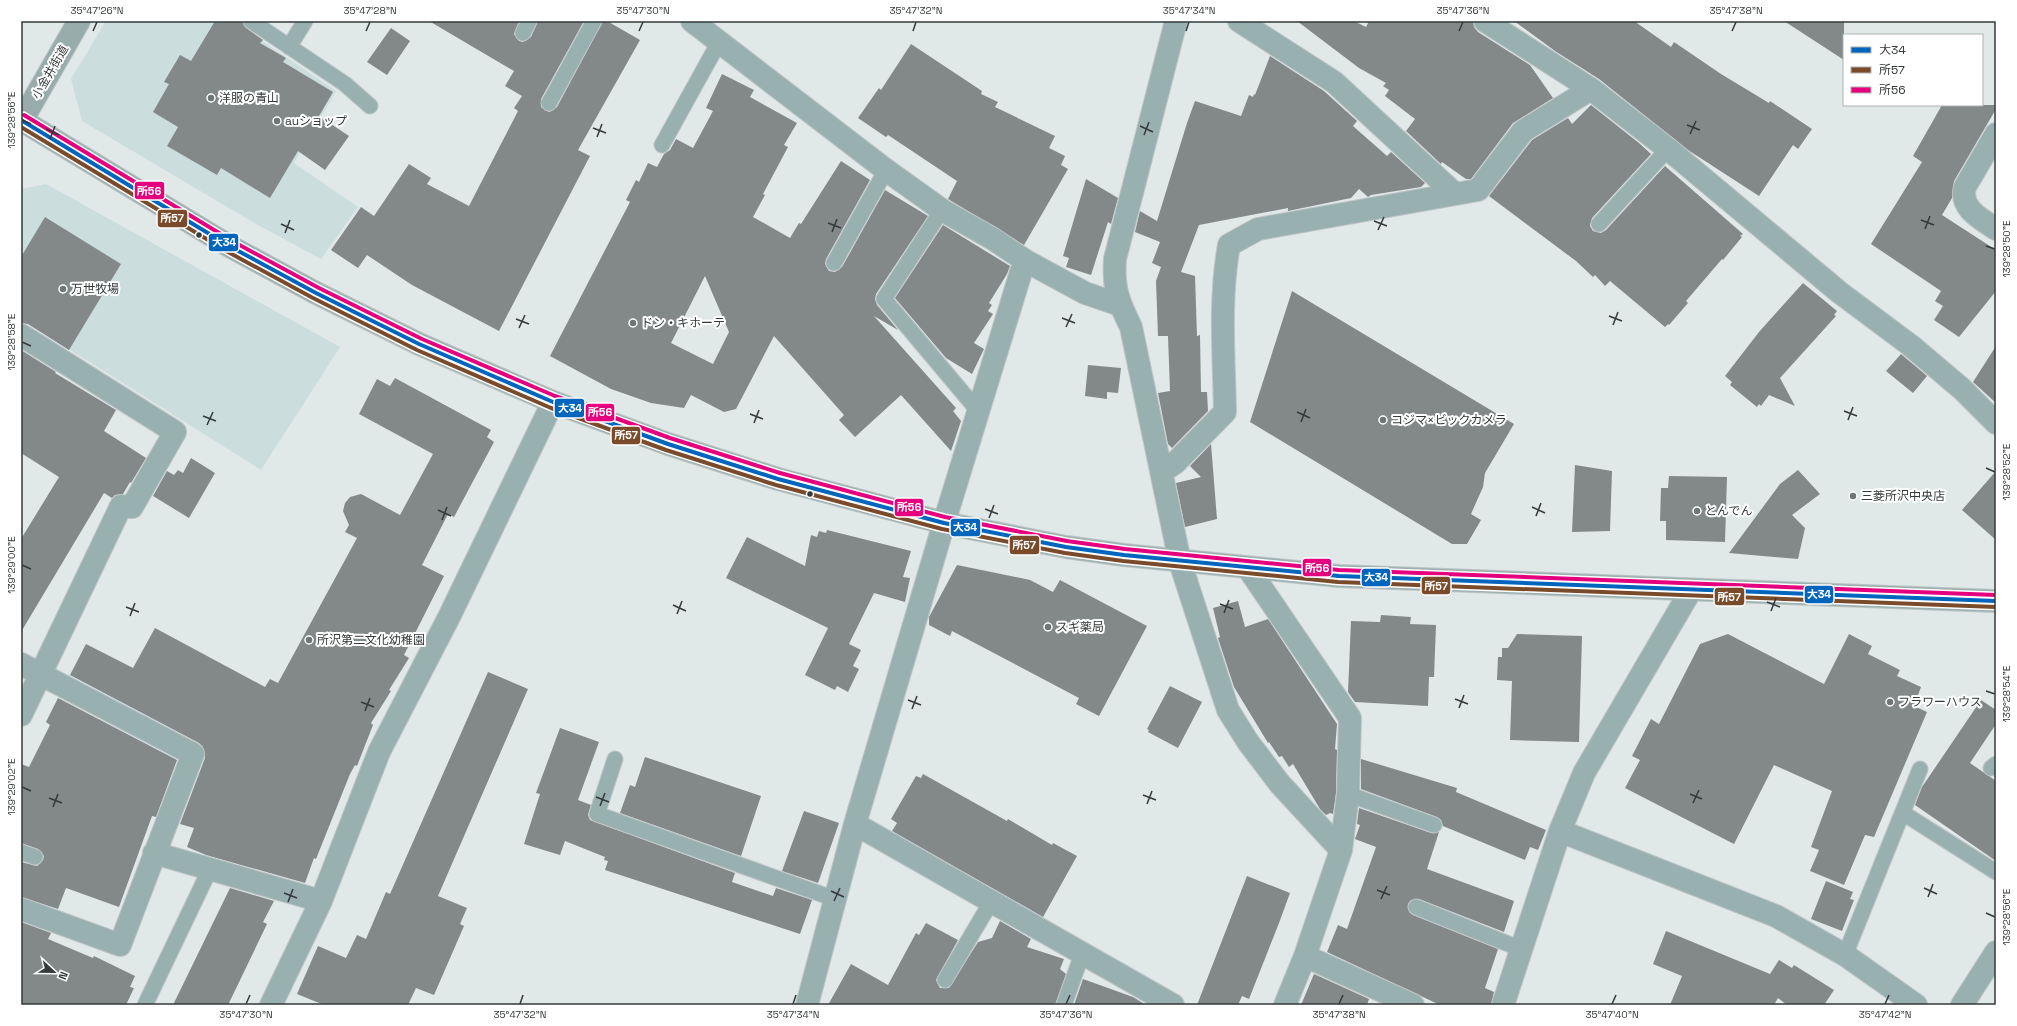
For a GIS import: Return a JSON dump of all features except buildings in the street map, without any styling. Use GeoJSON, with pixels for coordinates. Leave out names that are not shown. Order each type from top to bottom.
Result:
{"type":"FeatureCollection","features":[{"type":"Feature","properties":{"kind":"main road","name":"小金井街道"},"geometry":{"type":"LineString","coordinates":[[21,121],[79,21]]}},
{"type":"Feature","properties":{"kind":"street"},"geometry":{"type":"LineString","coordinates":[[692,21],[886,170],[942,210],[993,239],[1026,261],[1085,293],[1120,306]]}},
{"type":"Feature","properties":{"kind":"street"},"geometry":{"type":"LineString","coordinates":[[1176,21],[1115,259],[1114,280],[1120,306],[1131,327],[1180,562],[1228,710],[1248,742],[1280,784],[1341,850]]}},
{"type":"Feature","properties":{"kind":"street"},"geometry":{"type":"LineString","coordinates":[[1239,21],[1334,82],[1455,194]]}},
{"type":"Feature","properties":{"kind":"street"},"geometry":{"type":"LineString","coordinates":[[1485,21],[1591,89],[1668,149],[1839,292],[1910,345],[1962,389],[1996,423]]}},
{"type":"Feature","properties":{"kind":"street"},"geometry":{"type":"LineString","coordinates":[[1162,472],[1175,463],[1225,412],[1223,309],[1225,266],[1229,245],[1258,229],[1478,190],[1523,131],[1591,89]]}},
{"type":"Feature","properties":{"kind":"street"},"geometry":{"type":"LineString","coordinates":[[21,121],[231,247],[316,293],[419,344],[553,402],[668,444],[778,479],[944,523],[1066,546],[1180,562],[1339,576],[1996,601]]}},
{"type":"Feature","properties":{"kind":"street"},"geometry":{"type":"LineString","coordinates":[[1996,134],[1965,187],[1963,195],[1969,210],[1996,229]]}},
{"type":"Feature","properties":{"kind":"street"},"geometry":{"type":"LineString","coordinates":[[807,1005],[855,824],[944,523],[1021,272],[1026,261]]}},
{"type":"Feature","properties":{"kind":"street"},"geometry":{"type":"LineString","coordinates":[[21,335],[175,432],[132,507],[121,506],[31,668],[21,714]]}},
{"type":"Feature","properties":{"kind":"street"},"geometry":{"type":"LineString","coordinates":[[271,1005],[321,901],[379,752],[449,617],[553,402]]}},
{"type":"Feature","properties":{"kind":"street"},"geometry":{"type":"LineString","coordinates":[[1248,568],[1350,718],[1348,794],[1341,850],[1305,956],[1285,1005]]}},
{"type":"Feature","properties":{"kind":"street"},"geometry":{"type":"LineString","coordinates":[[1503,1005],[1560,831],[1584,773],[1691,590]]}},
{"type":"Feature","properties":{"kind":"street"},"geometry":{"type":"LineString","coordinates":[[21,909],[120,945],[193,754],[31,668]]}},
{"type":"Feature","properties":{"kind":"street"},"geometry":{"type":"LineString","coordinates":[[855,824],[1169,1004]]}},
{"type":"Feature","properties":{"kind":"street"},"geometry":{"type":"LineString","coordinates":[[1560,831],[1776,916],[1845,955],[1916,1005]]}},
{"type":"Feature","properties":{"kind":"street"},"geometry":{"type":"LineString","coordinates":[[154,853],[321,901]]}},
{"type":"Feature","properties":{"kind":"street"},"geometry":{"type":"LineString","coordinates":[[1305,956],[1413,1005]]}},
{"type":"Feature","properties":{"kind":"street"},"geometry":{"type":"LineString","coordinates":[[1962,1005],[1992,966]]}},
{"type":"Feature","properties":{"kind":"lane"},"geometry":{"type":"LineString","coordinates":[[251,21],[345,84],[370,106]]}},
{"type":"Feature","properties":{"kind":"lane"},"geometry":{"type":"LineString","coordinates":[[289,47],[304,21]]}},
{"type":"Feature","properties":{"kind":"lane"},"geometry":{"type":"LineString","coordinates":[[548,103],[594,21]]}},
{"type":"Feature","properties":{"kind":"lane"},"geometry":{"type":"LineString","coordinates":[[662,145],[719,42]]}},
{"type":"Feature","properties":{"kind":"lane"},"geometry":{"type":"LineString","coordinates":[[1599,224],[1668,149]]}},
{"type":"Feature","properties":{"kind":"lane"},"geometry":{"type":"LineString","coordinates":[[834,263],[886,170]]}},
{"type":"Feature","properties":{"kind":"lane"},"geometry":{"type":"LineString","coordinates":[[942,210],[884,299],[979,412]]}},
{"type":"Feature","properties":{"kind":"lane"},"geometry":{"type":"LineString","coordinates":[[615,759],[596,814],[835,899]]}},
{"type":"Feature","properties":{"kind":"lane"},"geometry":{"type":"LineString","coordinates":[[1845,955],[1904,813],[1920,769]]}},
{"type":"Feature","properties":{"kind":"lane"},"geometry":{"type":"LineString","coordinates":[[1348,794],[1434,825]]}},
{"type":"Feature","properties":{"kind":"lane"},"geometry":{"type":"LineString","coordinates":[[1904,813],[1996,872]]}},
{"type":"Feature","properties":{"kind":"lane"},"geometry":{"type":"LineString","coordinates":[[21,852],[35,857]]}},
{"type":"Feature","properties":{"kind":"lane"},"geometry":{"type":"LineString","coordinates":[[145,1005],[210,869]]}},
{"type":"Feature","properties":{"kind":"lane"},"geometry":{"type":"LineString","coordinates":[[945,980],[991,902]]}},
{"type":"Feature","properties":{"kind":"lane"},"geometry":{"type":"LineString","coordinates":[[1416,907],[1521,949]]}},
{"type":"Feature","properties":{"kind":"lane"},"geometry":{"type":"LineString","coordinates":[[1064,1005],[1082,954]]}},
{"type":"Feature","properties":{"kind":"shaded area"},"geometry":{"type":"Polygon","coordinates":[[[106,21],[233,21],[336,91],[294,163],[358,207],[321,259],[256,224],[82,121],[71,79],[106,21]]]}},
{"type":"Feature","properties":{"kind":"shaded area"},"geometry":{"type":"Polygon","coordinates":[[[46,184],[340,347],[261,470],[21,319],[21,189],[46,184]]]}},
{"type":"Feature","properties":{"kind":"transit line","name":"所56"},"geometry":{"type":"LineString","coordinates":[[24,115],[234,242],[319,288],[422,339],[555,396],[670,438],[780,473],[945,517],[1067,541],[1125,549],[1339,570],[1996,595]]}},
{"type":"Feature","properties":{"kind":"transit line","name":"大34"},"geometry":{"type":"LineString","coordinates":[[21,120],[231,247],[316,293],[419,344],[553,402],[668,444],[778,479],[944,523],[1066,547],[1124,555],[1339,576],[1996,601]]}},
{"type":"Feature","properties":{"kind":"transit line","name":"所57"},"geometry":{"type":"LineString","coordinates":[[21,127],[228,252],[313,298],[417,350],[551,408],[666,450],[776,485],[942,529],[1065,553],[1123,561],[1338,582],[1996,607]]}},
{"type":"Feature","properties":{"kind":"place","name":"洋服の青山"},"geometry":{"type":"Point","coordinates":[211,98]}},
{"type":"Feature","properties":{"kind":"place","name":"auショップ"},"geometry":{"type":"Point","coordinates":[277,121]}},
{"type":"Feature","properties":{"kind":"place","name":"万世牧場"},"geometry":{"type":"Point","coordinates":[63,289]}},
{"type":"Feature","properties":{"kind":"place","name":"ドン・キホーテ"},"geometry":{"type":"Point","coordinates":[633,323]}},
{"type":"Feature","properties":{"kind":"place","name":"コジマ×ビックカメラ"},"geometry":{"type":"Point","coordinates":[1383,420]}},
{"type":"Feature","properties":{"kind":"place","name":"三菱所沢中央店"},"geometry":{"type":"Point","coordinates":[1853,496]}},
{"type":"Feature","properties":{"kind":"place","name":"とんでん"},"geometry":{"type":"Point","coordinates":[1697,511]}},
{"type":"Feature","properties":{"kind":"place","name":"スギ薬局"},"geometry":{"type":"Point","coordinates":[1048,627]}},
{"type":"Feature","properties":{"kind":"place","name":"所沢第二文化幼稚園"},"geometry":{"type":"Point","coordinates":[309,640]}},
{"type":"Feature","properties":{"kind":"place","name":"フラワーハウス"},"geometry":{"type":"Point","coordinates":[1890,702]}}]}
